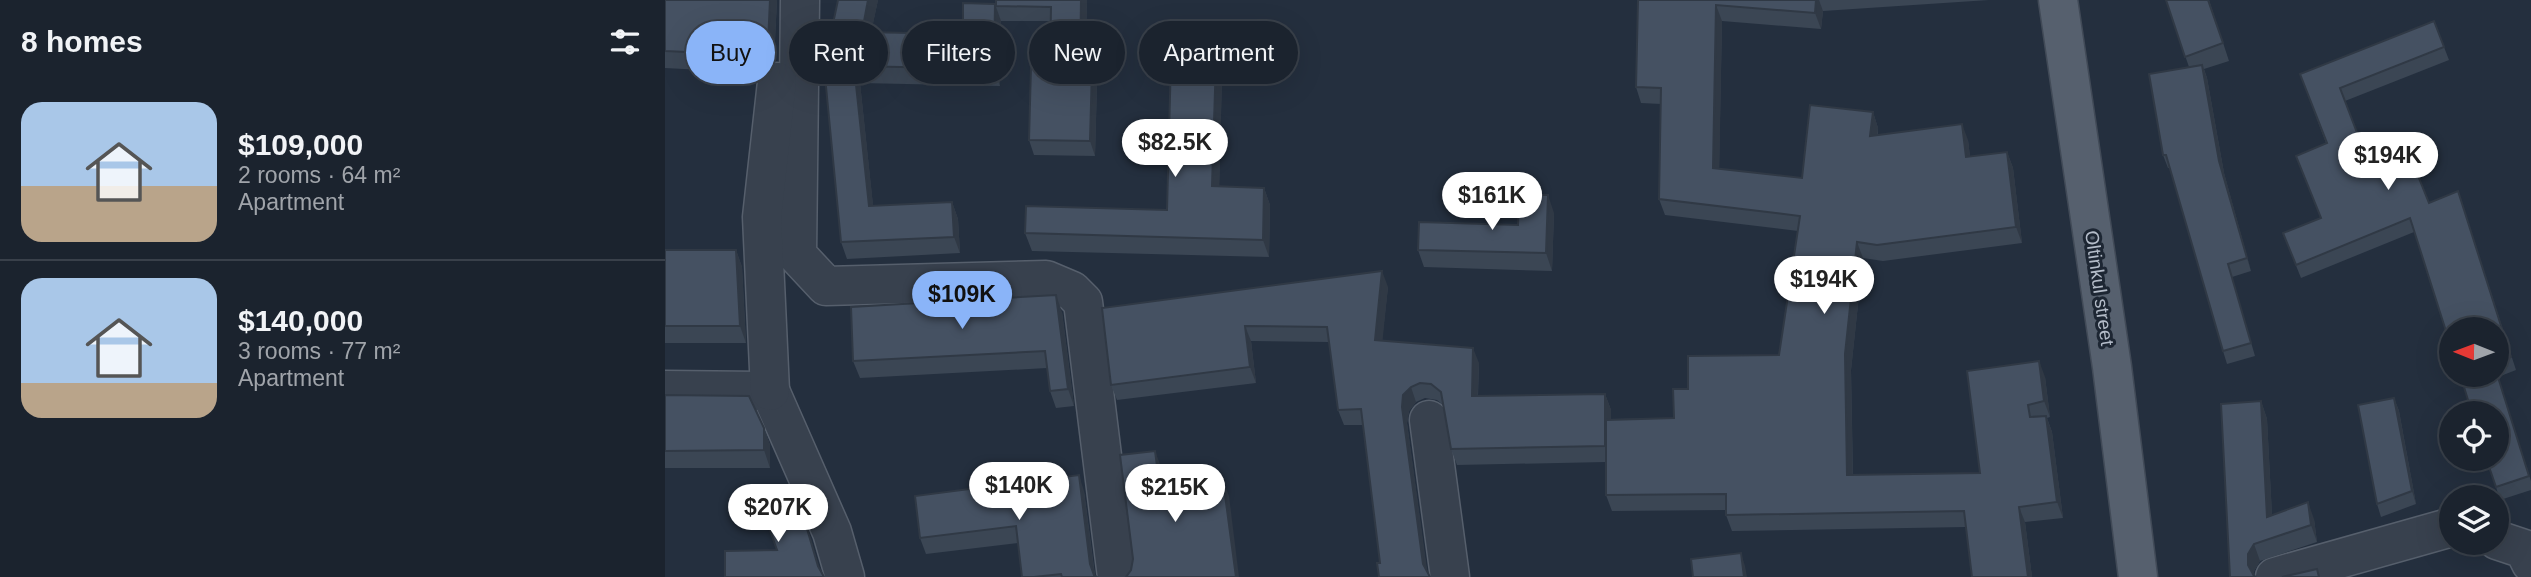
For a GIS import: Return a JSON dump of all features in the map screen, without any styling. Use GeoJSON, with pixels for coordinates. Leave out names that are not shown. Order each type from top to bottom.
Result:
{"type":"FeatureCollection","features":[{"type":"Feature","properties":{"kind":"main road","name":"Oltinkul street"},"geometry":{"type":"LineString","coordinates":[[2058,0],[2112,367],[2138,577]]}},
{"type":"Feature","properties":{"kind":"street"},"geometry":{"type":"LineString","coordinates":[[787,0],[762,218],[770,391],[832,532],[845,577]]}},
{"type":"Feature","properties":{"kind":"street"},"geometry":{"type":"LineString","coordinates":[[800,0],[797,255],[826,286],[1046,280],[1072,291],[1083,302],[1117,577]]}},
{"type":"Feature","properties":{"kind":"street"},"geometry":{"type":"LineString","coordinates":[[665,390],[770,391]]}},
{"type":"Feature","properties":{"kind":"street"},"geometry":{"type":"LineString","coordinates":[[1429,421],[1450,577]]}},
{"type":"Feature","properties":{"kind":"street"},"geometry":{"type":"LineString","coordinates":[[2275,577],[2439,531]]}},
{"type":"Feature","properties":{"kind":"street"},"geometry":{"type":"LineString","coordinates":[[2509,544],[2524,549],[2531,563]]}},
{"type":"Feature","properties":{"kind":"building"},"geometry":{"type":"Polygon","coordinates":[[[665,0],[770,0],[769,21],[686,21],[686,52],[665,51],[665,0]]]}},
{"type":"Feature","properties":{"kind":"building"},"geometry":{"type":"Polygon","coordinates":[[[838,0],[868,0],[864,21],[834,21],[838,0]]]}},
{"type":"Feature","properties":{"kind":"building"},"geometry":{"type":"Polygon","coordinates":[[[996,0],[1081,0],[1081,21],[1051,21],[1051,7],[996,6],[996,0]]]}},
{"type":"Feature","properties":{"kind":"building"},"geometry":{"type":"Polygon","coordinates":[[[1638,0],[1816,0],[1815,13],[1716,5],[1713,168],[1802,178],[1810,105],[1873,112],[1870,136],[1962,124],[1966,157],[2007,152],[2016,227],[1877,245],[1857,242],[1845,354],[1847,475],[1980,473],[1967,371],[2039,361],[2044,401],[2028,405],[2030,417],[2046,416],[2057,502],[2019,507],[2028,577],[1972,577],[1964,511],[1726,515],[1726,494],[1606,495],[1606,420],[1674,418],[1673,389],[1688,389],[1688,356],[1779,355],[1800,216],[1659,199],[1661,88],[1636,87],[1638,0]]]}},
{"type":"Feature","properties":{"kind":"building"},"geometry":{"type":"Polygon","coordinates":[[[2166,0],[2208,0],[2223,43],[2185,57],[2166,0]]]}},
{"type":"Feature","properties":{"kind":"building"},"geometry":{"type":"Polygon","coordinates":[[[963,3],[995,4],[995,21],[963,21],[963,3]]]}},
{"type":"Feature","properties":{"kind":"building"},"geometry":{"type":"Polygon","coordinates":[[[2434,21],[2444,47],[2340,88],[2372,172],[2410,156],[2429,203],[2458,191],[2498,317],[2442,317],[2410,218],[2296,265],[2283,233],[2321,218],[2296,156],[2327,143],[2300,74],[2434,21]]]}},
{"type":"Feature","properties":{"kind":"building"},"geometry":{"type":"Polygon","coordinates":[[[888,33],[902,33],[902,67],[888,67],[888,33]]]}},
{"type":"Feature","properties":{"kind":"building"},"geometry":{"type":"Polygon","coordinates":[[[2202,65],[2219,161],[2247,258],[2228,264],[2251,343],[2223,351],[2166,155],[2163,155],[2149,74],[2202,65]]]}},
{"type":"Feature","properties":{"kind":"building"},"geometry":{"type":"Polygon","coordinates":[[[826,84],[856,84],[869,206],[952,202],[954,237],[841,242],[826,84]]]}},
{"type":"Feature","properties":{"kind":"building"},"geometry":{"type":"Polygon","coordinates":[[[1031,84],[1092,84],[1090,141],[1029,140],[1031,84]]]}},
{"type":"Feature","properties":{"kind":"building"},"geometry":{"type":"Polygon","coordinates":[[[1170,84],[1215,84],[1212,186],[1264,188],[1263,240],[1025,233],[1026,206],[1167,210],[1170,84]]]}},
{"type":"Feature","properties":{"kind":"building"},"geometry":{"type":"Polygon","coordinates":[[[1519,194],[1548,195],[1546,253],[1418,250],[1419,222],[1518,225],[1519,194]]]}},
{"type":"Feature","properties":{"kind":"building"},"geometry":{"type":"Polygon","coordinates":[[[665,250],[736,250],[740,326],[665,326],[665,250]]]}},
{"type":"Feature","properties":{"kind":"building"},"geometry":{"type":"Polygon","coordinates":[[[1382,271],[1375,340],[1473,348],[1472,396],[1605,394],[1605,446],[1451,449],[1441,392],[1431,384],[1420,383],[1403,395],[1402,407],[1423,564],[1430,577],[1379,577],[1377,563],[1380,563],[1361,409],[1338,410],[1327,327],[1245,326],[1250,367],[1111,385],[1102,308],[1382,271]]]}},
{"type":"Feature","properties":{"kind":"building"},"geometry":{"type":"Polygon","coordinates":[[[1056,295],[1068,389],[1050,391],[1045,351],[853,361],[851,307],[1056,295]]]}},
{"type":"Feature","properties":{"kind":"building"},"geometry":{"type":"Polygon","coordinates":[[[2464,387],[2501,387],[2505,401],[2468,401],[2464,387]]]}},
{"type":"Feature","properties":{"kind":"building"},"geometry":{"type":"Polygon","coordinates":[[[665,395],[749,396],[764,428],[764,450],[665,451],[665,395]]]}},
{"type":"Feature","properties":{"kind":"building"},"geometry":{"type":"Polygon","coordinates":[[[2394,398],[2412,491],[2377,504],[2358,405],[2394,398]]]}},
{"type":"Feature","properties":{"kind":"building"},"geometry":{"type":"Polygon","coordinates":[[[2261,401],[2267,517],[2308,502],[2311,525],[2254,544],[2248,554],[2248,565],[2256,577],[2230,577],[2221,404],[2261,401]]]}},
{"type":"Feature","properties":{"kind":"building"},"geometry":{"type":"Polygon","coordinates":[[[2509,412],[2529,476],[2495,485],[2490,471],[2509,471],[2509,412]]]}},
{"type":"Feature","properties":{"kind":"building"},"geometry":{"type":"Polygon","coordinates":[[[1155,451],[1160,488],[1223,480],[1236,577],[1126,577],[1131,570],[1133,559],[1120,455],[1155,451]]]}},
{"type":"Feature","properties":{"kind":"building"},"geometry":{"type":"Polygon","coordinates":[[[1079,475],[1090,564],[1097,577],[1062,577],[1061,574],[1022,577],[1016,526],[920,538],[915,496],[1079,475]]]}},
{"type":"Feature","properties":{"kind":"building"},"geometry":{"type":"Polygon","coordinates":[[[789,486],[824,577],[725,577],[725,551],[777,550],[758,497],[789,486]]]}},
{"type":"Feature","properties":{"kind":"building"},"geometry":{"type":"Polygon","coordinates":[[[1741,553],[1744,577],[1693,577],[1691,559],[1741,553]]]}},
{"type":"Feature","properties":{"kind":"building"},"geometry":{"type":"Polygon","coordinates":[[[2317,569],[2319,577],[2282,577],[2317,569]]]}}]}
